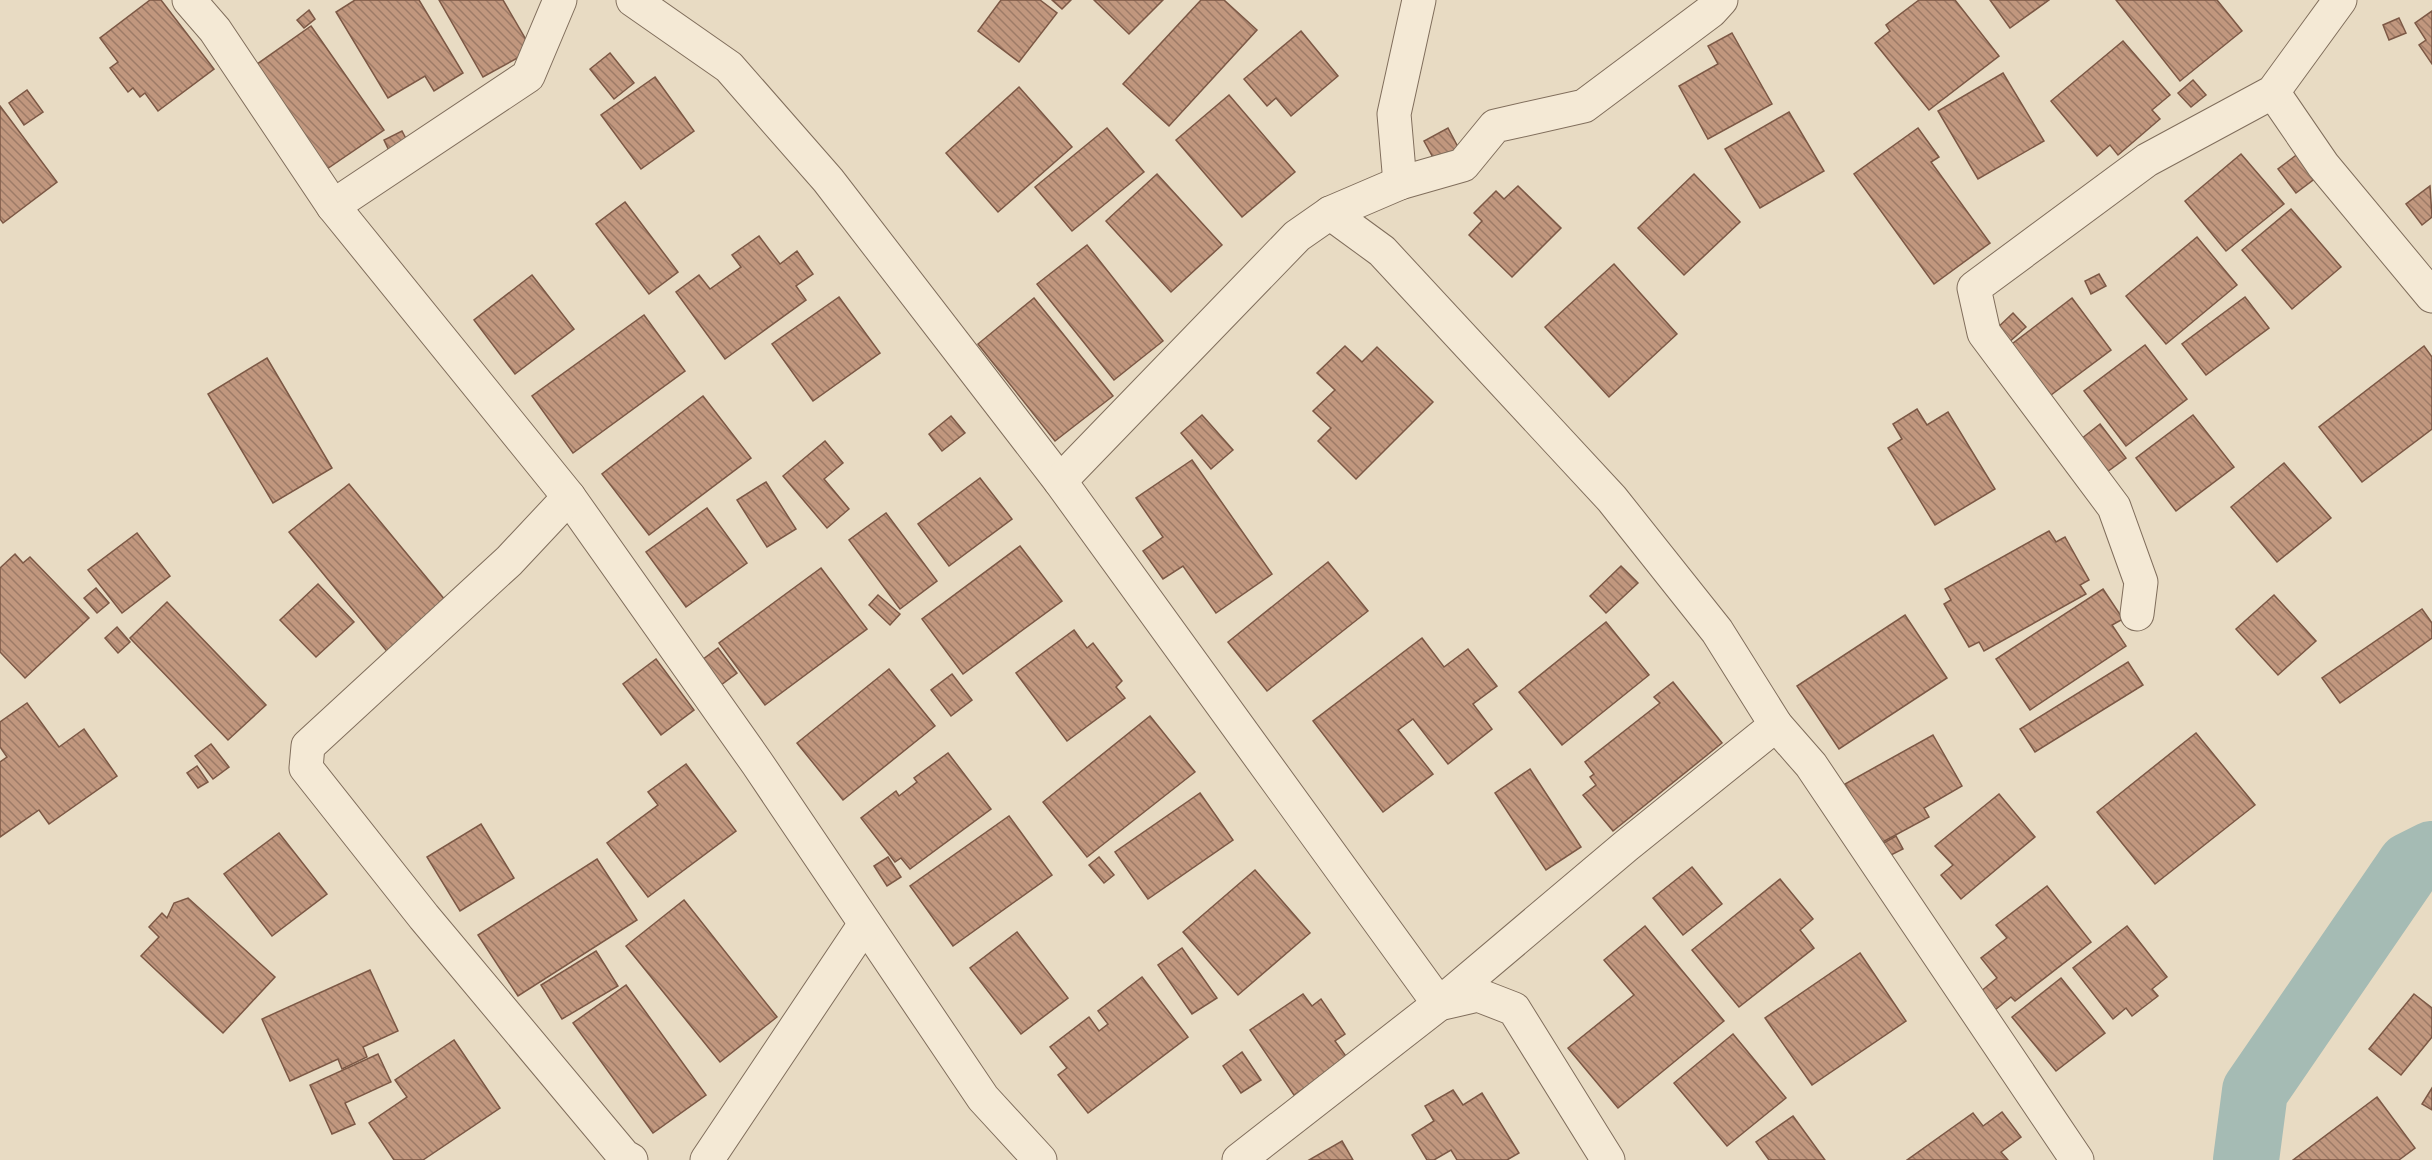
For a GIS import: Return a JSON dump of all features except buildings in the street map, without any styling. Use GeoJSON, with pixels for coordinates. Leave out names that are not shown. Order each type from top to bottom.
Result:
{"type":"FeatureCollection","features":[{"type":"Feature","properties":{"kind":"street"},"geometry":{"type":"LineString","coordinates":[[189,0],[215,30],[333,206],[568,497],[757,764],[983,1098],[1040,1160]]}},
{"type":"Feature","properties":{"kind":"street"},"geometry":{"type":"LineString","coordinates":[[333,206],[528,76],[560,0]]}},
{"type":"Feature","properties":{"kind":"street"},"geometry":{"type":"LineString","coordinates":[[633,0],[729,67],[828,180],[1060,482],[1439,1004]]}},
{"type":"Feature","properties":{"kind":"street"},"geometry":{"type":"LineString","coordinates":[[1400,183],[1394,114],[1419,0]]}},
{"type":"Feature","properties":{"kind":"street"},"geometry":{"type":"LineString","coordinates":[[1060,482],[1297,236],[1330,213],[1400,183],[1463,165],[1495,126],[1584,106],[1711,11],[1721,0]]}},
{"type":"Feature","properties":{"kind":"street"},"geometry":{"type":"LineString","coordinates":[[2137,614],[2141,582],[2114,507],[1984,333],[1974,288],[2147,160],[2272,92],[2340,0]]}},
{"type":"Feature","properties":{"kind":"street"},"geometry":{"type":"LineString","coordinates":[[2272,92],[2323,165],[2432,296]]}},
{"type":"Feature","properties":{"kind":"street"},"geometry":{"type":"LineString","coordinates":[[1330,213],[1382,251],[1612,499],[1717,631],[1776,725],[1811,765],[2077,1160]]}},
{"type":"Feature","properties":{"kind":"street"},"geometry":{"type":"LineString","coordinates":[[568,497],[509,561],[308,746],[306,768],[439,935],[624,1156],[631,1160]]}},
{"type":"Feature","properties":{"kind":"street"},"geometry":{"type":"LineString","coordinates":[[1239,1160],[1439,1004],[1626,846],[1776,725]]}},
{"type":"Feature","properties":{"kind":"street"},"geometry":{"type":"LineString","coordinates":[[706,1160],[865,924]]}},
{"type":"Feature","properties":{"kind":"street"},"geometry":{"type":"LineString","coordinates":[[1439,1004],[1478,995],[1514,1009],[1608,1160]]}},
{"type":"Feature","properties":{"kind":"waterway"},"geometry":{"type":"LineString","coordinates":[[2246,1160],[2255,1091],[2410,865],[2432,854]]}}]}
